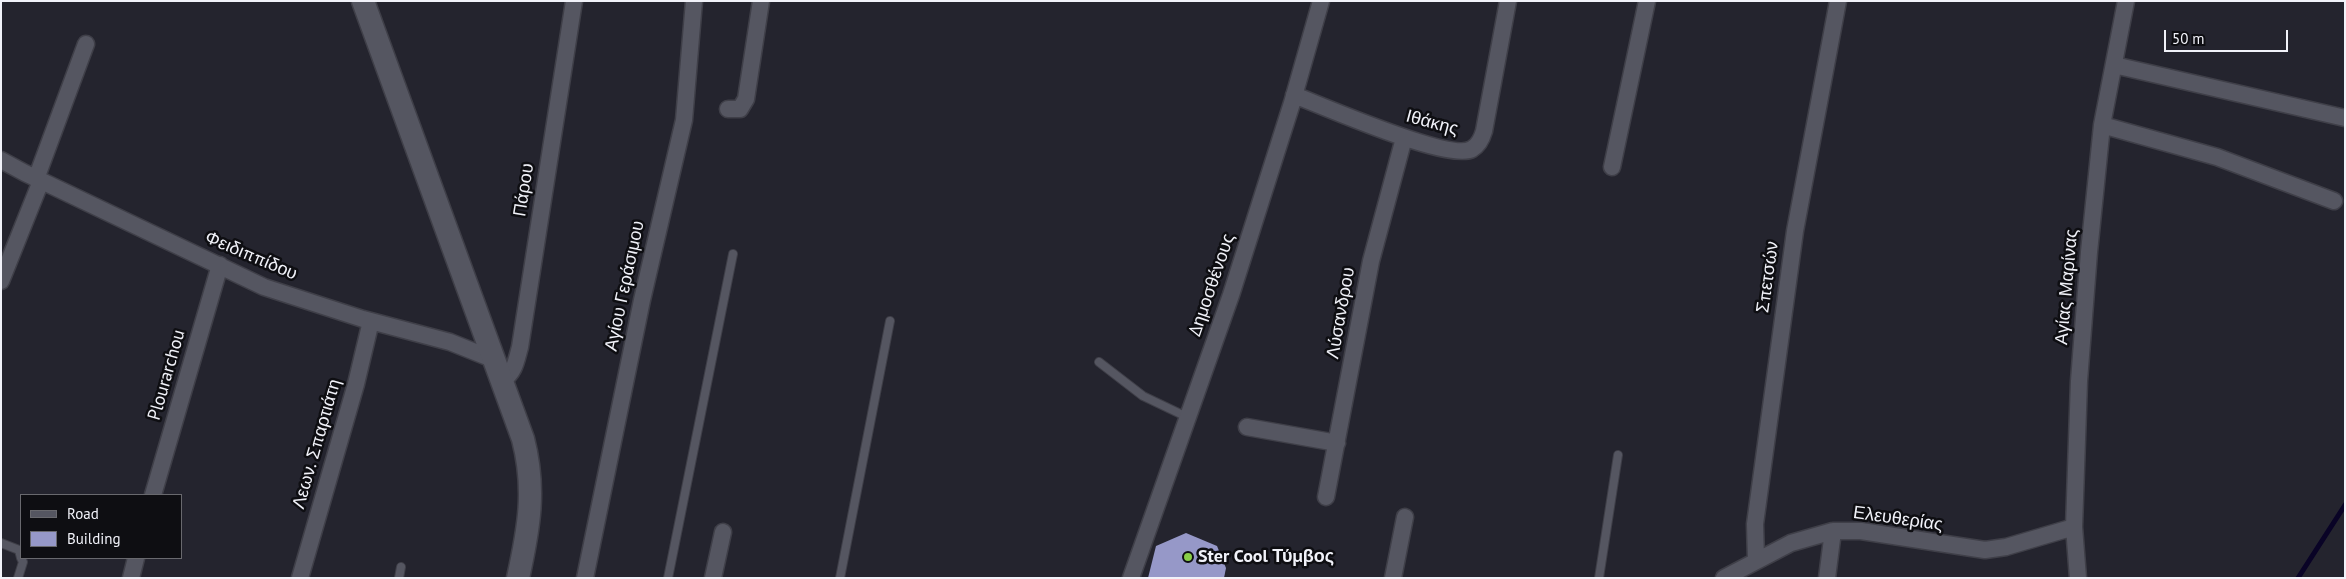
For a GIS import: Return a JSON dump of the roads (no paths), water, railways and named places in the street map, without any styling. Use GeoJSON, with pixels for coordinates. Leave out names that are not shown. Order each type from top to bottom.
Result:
{"type":"FeatureCollection","features":[{"type":"Feature","properties":{"kind":"main road"},"geometry":{"type":"LineString","coordinates":[[367,4],[523,439],[531,486],[528,528],[518,578]]}},
{"type":"Feature","properties":{"kind":"street","name":"Πάρου"},"geometry":{"type":"LineString","coordinates":[[499,370],[509,376],[514,368],[520,348],[574,1]]}},
{"type":"Feature","properties":{"kind":"street","name":"Αγίου Γεράσιμου"},"geometry":{"type":"LineString","coordinates":[[585,578],[640,310],[684,120],[694,1]]}},
{"type":"Feature","properties":{"kind":"street"},"geometry":{"type":"LineString","coordinates":[[728,109],[740,109],[746,99],[762,1]]}},
{"type":"Feature","properties":{"kind":"street","name":"Δημοσθένους"},"geometry":{"type":"LineString","coordinates":[[1131,578],[1231,295],[1294,95],[1321,1]]}},
{"type":"Feature","properties":{"kind":"street","name":"Ιθάκης"},"geometry":{"type":"LineString","coordinates":[[1294,95],[1404,138],[1459,152],[1472,150],[1481,141],[1508,1]]}},
{"type":"Feature","properties":{"kind":"street"},"geometry":{"type":"LineString","coordinates":[[1612,167],[1646,1]]}},
{"type":"Feature","properties":{"kind":"street","name":"Σπετσών"},"geometry":{"type":"LineString","coordinates":[[1756,560],[1755,524],[1794,231],[1838,1]]}},
{"type":"Feature","properties":{"kind":"street","name":"Αγίας Μαρίνας"},"geometry":{"type":"LineString","coordinates":[[2078,578],[2074,527],[2080,371],[2089,252],[2102,125],[2126,1]]}},
{"type":"Feature","properties":{"kind":"street"},"geometry":{"type":"LineString","coordinates":[[1,281],[86,44]]}},
{"type":"Feature","properties":{"kind":"street"},"geometry":{"type":"LineString","coordinates":[[2114,65],[2345,118]]}},
{"type":"Feature","properties":{"kind":"street"},"geometry":{"type":"LineString","coordinates":[[2102,125],[2217,157],[2334,201]]}},
{"type":"Feature","properties":{"kind":"street","name":"Λύσανδρου"},"geometry":{"type":"LineString","coordinates":[[1326,497],[1371,261],[1404,138]]}},
{"type":"Feature","properties":{"kind":"street","name":"Φειδιππίδου"},"geometry":{"type":"LineString","coordinates":[[1,160],[38,180],[264,287],[371,321],[450,342],[499,370]]}},
{"type":"Feature","properties":{"kind":"street","name":"Plourarchou"},"geometry":{"type":"LineString","coordinates":[[153,494],[220,265]]}},
{"type":"Feature","properties":{"kind":"street","name":"Λεων. Σπαρτιάτη"},"geometry":{"type":"LineString","coordinates":[[300,578],[356,384],[371,321]]}},
{"type":"Feature","properties":{"kind":"street"},"geometry":{"type":"LineString","coordinates":[[1247,427],[1337,443]]}},
{"type":"Feature","properties":{"kind":"street"},"geometry":{"type":"LineString","coordinates":[[1393,578],[1405,517]]}},
{"type":"Feature","properties":{"kind":"street","name":"Ελευθερίας"},"geometry":{"type":"LineString","coordinates":[[1724,578],[1791,543],[1833,532],[1861,531],[1985,550],[2006,547],[2074,527]]}},
{"type":"Feature","properties":{"kind":"street"},"geometry":{"type":"LineString","coordinates":[[713,578],[723,532]]}},
{"type":"Feature","properties":{"kind":"street"},"geometry":{"type":"LineString","coordinates":[[1827,578],[1833,532]]}},
{"type":"Feature","properties":{"kind":"street"},"geometry":{"type":"LineString","coordinates":[[131,578],[136,559]]}},
{"type":"Feature","properties":{"kind":"lane"},"geometry":{"type":"LineString","coordinates":[[668,578],[733,254]]}},
{"type":"Feature","properties":{"kind":"lane"},"geometry":{"type":"LineString","coordinates":[[840,578],[890,321]]}},
{"type":"Feature","properties":{"kind":"lane"},"geometry":{"type":"LineString","coordinates":[[1099,362],[1143,396],[1187,417]]}},
{"type":"Feature","properties":{"kind":"lane"},"geometry":{"type":"LineString","coordinates":[[1599,578],[1618,455]]}},
{"type":"Feature","properties":{"kind":"lane"},"geometry":{"type":"LineString","coordinates":[[1,543],[19,550],[20,554]]}},
{"type":"Feature","properties":{"kind":"lane"},"geometry":{"type":"LineString","coordinates":[[18,578],[23,562],[22,559]]}},
{"type":"Feature","properties":{"kind":"lane"},"geometry":{"type":"LineString","coordinates":[[399,578],[401,567]]}},
{"type":"Feature","properties":{"kind":"waterway"},"geometry":{"type":"LineString","coordinates":[[2298,578],[2345,505]]}},
{"type":"Feature","properties":{"kind":"place","name":"Ster Cool Τύμβος"},"geometry":{"type":"Point","coordinates":[1188,557]}}]}
